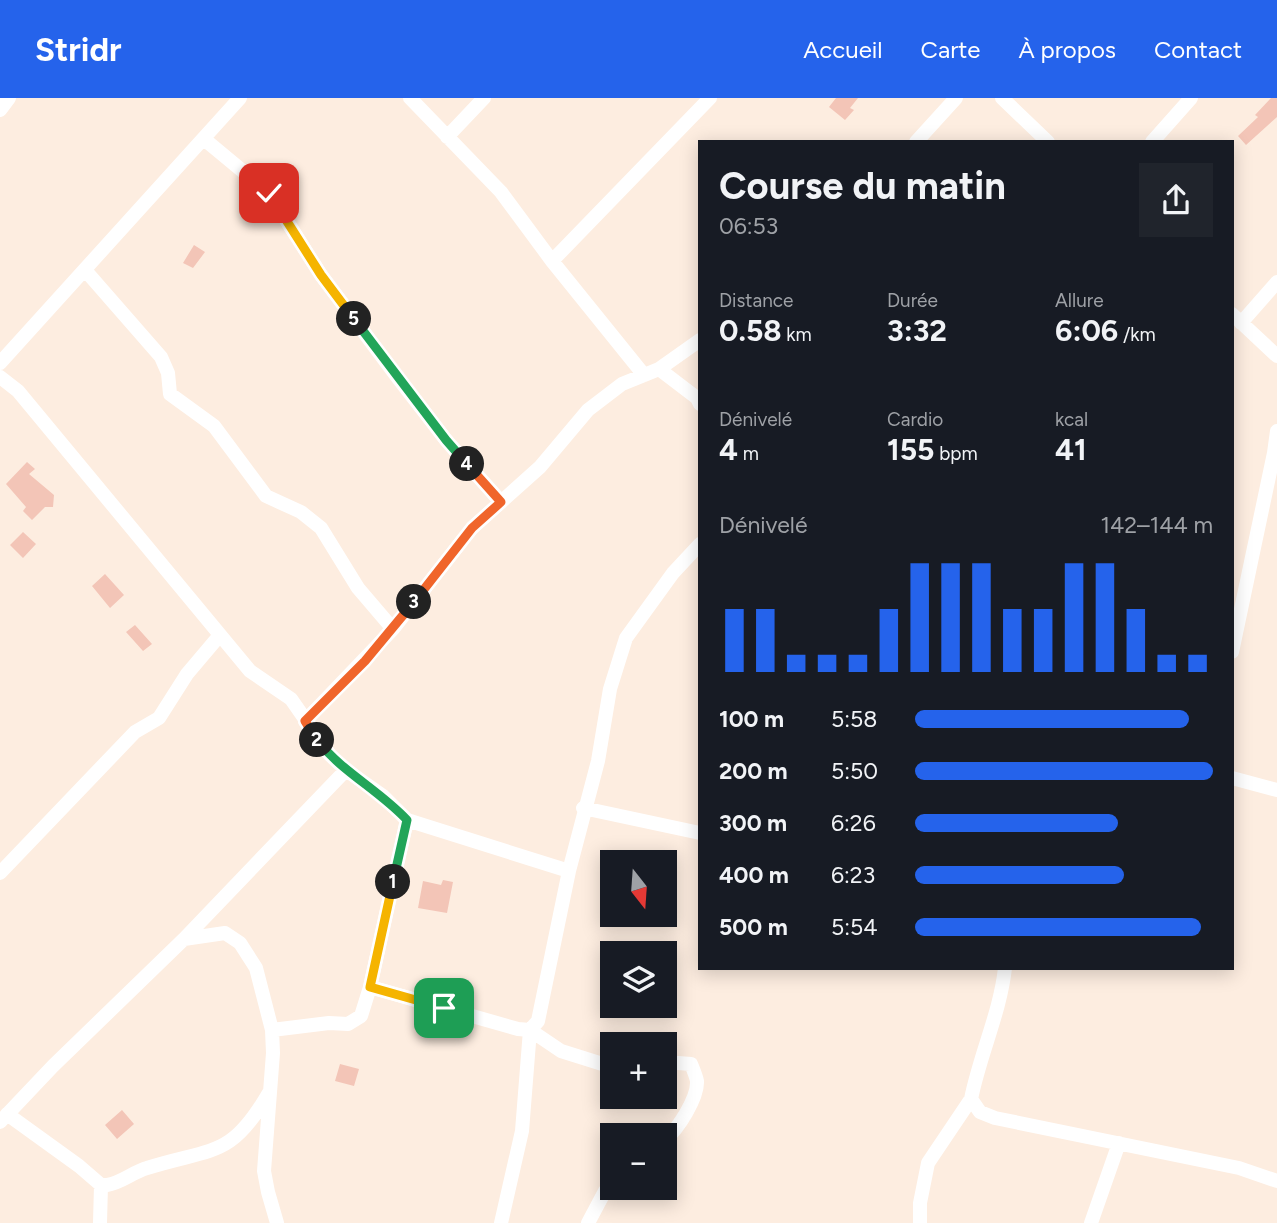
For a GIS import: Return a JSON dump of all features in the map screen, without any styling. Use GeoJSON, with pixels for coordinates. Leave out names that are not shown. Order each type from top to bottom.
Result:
{"type":"FeatureCollection","features":[{"type":"Feature","properties":{"kind":"street"},"geometry":{"type":"LineString","coordinates":[[0,110],[9,98]]}},
{"type":"Feature","properties":{"kind":"street"},"geometry":{"type":"LineString","coordinates":[[0,363],[240,98]]}},
{"type":"Feature","properties":{"kind":"street"},"geometry":{"type":"LineString","coordinates":[[410,98],[501,192],[552,261],[644,375]]}},
{"type":"Feature","properties":{"kind":"street"},"geometry":{"type":"LineString","coordinates":[[447,137],[484,98]]}},
{"type":"Feature","properties":{"kind":"street"},"geometry":{"type":"LineString","coordinates":[[552,261],[710,98]]}},
{"type":"Feature","properties":{"kind":"street"},"geometry":{"type":"LineString","coordinates":[[917,140],[956,98]]}},
{"type":"Feature","properties":{"kind":"street"},"geometry":{"type":"LineString","coordinates":[[1002,98],[1046,140]]}},
{"type":"Feature","properties":{"kind":"street"},"geometry":{"type":"LineString","coordinates":[[1154,140],[1191,98]]}},
{"type":"Feature","properties":{"kind":"street"},"geometry":{"type":"LineString","coordinates":[[204,139],[269,193],[321,275],[382,358],[446,440],[501,502]]}},
{"type":"Feature","properties":{"kind":"street"},"geometry":{"type":"LineString","coordinates":[[85,271],[161,357],[169,373],[170,394],[214,426],[266,496],[301,512],[321,528],[358,588],[393,629]]}},
{"type":"Feature","properties":{"kind":"street"},"geometry":{"type":"LineString","coordinates":[[1277,282],[1237,318],[1277,356]]}},
{"type":"Feature","properties":{"kind":"street"},"geometry":{"type":"LineString","coordinates":[[305,721],[393,629],[472,528],[540,467],[588,410],[622,384],[659,369],[698,341]]}},
{"type":"Feature","properties":{"kind":"street"},"geometry":{"type":"LineString","coordinates":[[659,369],[698,400]]}},
{"type":"Feature","properties":{"kind":"street"},"geometry":{"type":"LineString","coordinates":[[0,377],[18,391],[250,671],[291,699],[319,742],[346,770],[383,796],[407,820],[569,871]]}},
{"type":"Feature","properties":{"kind":"street"},"geometry":{"type":"LineString","coordinates":[[1234,643],[1277,431]]}},
{"type":"Feature","properties":{"kind":"street"},"geometry":{"type":"LineString","coordinates":[[501,1223],[522,1131],[530,1030],[538,1021],[583,808],[598,761],[610,689],[626,638],[673,573],[698,546]]}},
{"type":"Feature","properties":{"kind":"street"},"geometry":{"type":"LineString","coordinates":[[0,873],[135,732],[159,718],[187,674],[220,635]]}},
{"type":"Feature","properties":{"kind":"street"},"geometry":{"type":"LineString","coordinates":[[271,1089],[251,1121],[228,1144],[212,1152],[143,1169],[112,1185],[101,1185],[79,1166],[4,1118],[53,1066],[184,939],[346,770]]}},
{"type":"Feature","properties":{"kind":"street"},"geometry":{"type":"LineString","coordinates":[[1234,779],[1277,790]]}},
{"type":"Feature","properties":{"kind":"street"},"geometry":{"type":"LineString","coordinates":[[583,808],[698,833]]}},
{"type":"Feature","properties":{"kind":"street"},"geometry":{"type":"LineString","coordinates":[[272,1030],[329,1023],[348,1024],[361,1016],[370,987],[407,820]]}},
{"type":"Feature","properties":{"kind":"street"},"geometry":{"type":"LineString","coordinates":[[184,939],[225,933],[240,943],[256,968],[272,1030],[271,1089],[264,1171],[277,1223]]}},
{"type":"Feature","properties":{"kind":"street"},"geometry":{"type":"LineString","coordinates":[[920,1223],[920,1203],[928,1163],[971,1098],[1002,992],[1004,970]]}},
{"type":"Feature","properties":{"kind":"street"},"geometry":{"type":"LineString","coordinates":[[370,987],[518,1029],[530,1030],[561,1051],[600,1063]]}},
{"type":"Feature","properties":{"kind":"street"},"geometry":{"type":"LineString","coordinates":[[677,1063],[691,1065],[697,1082],[688,1109],[677,1128]]}},
{"type":"Feature","properties":{"kind":"street"},"geometry":{"type":"LineString","coordinates":[[971,1098],[980,1112],[995,1118],[1239,1168],[1277,1181]]}},
{"type":"Feature","properties":{"kind":"street"},"geometry":{"type":"LineString","coordinates":[[1091,1223],[1119,1143]]}},
{"type":"Feature","properties":{"kind":"street"},"geometry":{"type":"LineString","coordinates":[[100,1223],[101,1185]]}},
{"type":"Feature","properties":{"kind":"street"},"geometry":{"type":"LineString","coordinates":[[588,1223],[600,1200]]}},
{"type":"Feature","properties":{"kind":"building"},"geometry":{"type":"Polygon","coordinates":[[[836,98],[858,98],[850,108],[854,110],[845,120],[829,107],[836,98]]]}},
{"type":"Feature","properties":{"kind":"building"},"geometry":{"type":"Polygon","coordinates":[[[1271,98],[1277,98],[1277,117],[1246,145],[1238,136],[1258,117],[1255,115],[1271,98]]]}},
{"type":"Feature","properties":{"kind":"building"},"geometry":{"type":"Polygon","coordinates":[[[194,245],[205,252],[193,268],[183,263],[194,245]]]}},
{"type":"Feature","properties":{"kind":"building"},"geometry":{"type":"Polygon","coordinates":[[[27,462],[35,469],[29,474],[54,495],[53,507],[45,507],[32,520],[23,511],[26,507],[6,484],[27,462]]]}},
{"type":"Feature","properties":{"kind":"building"},"geometry":{"type":"Polygon","coordinates":[[[23,532],[36,544],[23,558],[10,545],[23,532]]]}},
{"type":"Feature","properties":{"kind":"building"},"geometry":{"type":"Polygon","coordinates":[[[105,574],[124,595],[110,608],[92,586],[105,574]]]}},
{"type":"Feature","properties":{"kind":"building"},"geometry":{"type":"Polygon","coordinates":[[[135,625],[152,644],[143,651],[126,632],[135,625]]]}},
{"type":"Feature","properties":{"kind":"building"},"geometry":{"type":"Polygon","coordinates":[[[443,880],[453,882],[447,913],[418,908],[423,881],[441,885],[443,880]]]}},
{"type":"Feature","properties":{"kind":"building"},"geometry":{"type":"Polygon","coordinates":[[[340,1064],[359,1069],[354,1086],[335,1081],[340,1064]]]}},
{"type":"Feature","properties":{"kind":"building"},"geometry":{"type":"Polygon","coordinates":[[[122,1110],[134,1124],[117,1139],[105,1125],[122,1110]]]}},
{"type":"Feature","properties":{"kind":"route"},"geometry":{"type":"LineString","coordinates":[[269,193],[321,275],[398,378],[446,440],[501,502],[472,528],[365,661],[305,721],[330,755],[383,796],[407,820],[370,987],[444,1008]]}}]}
